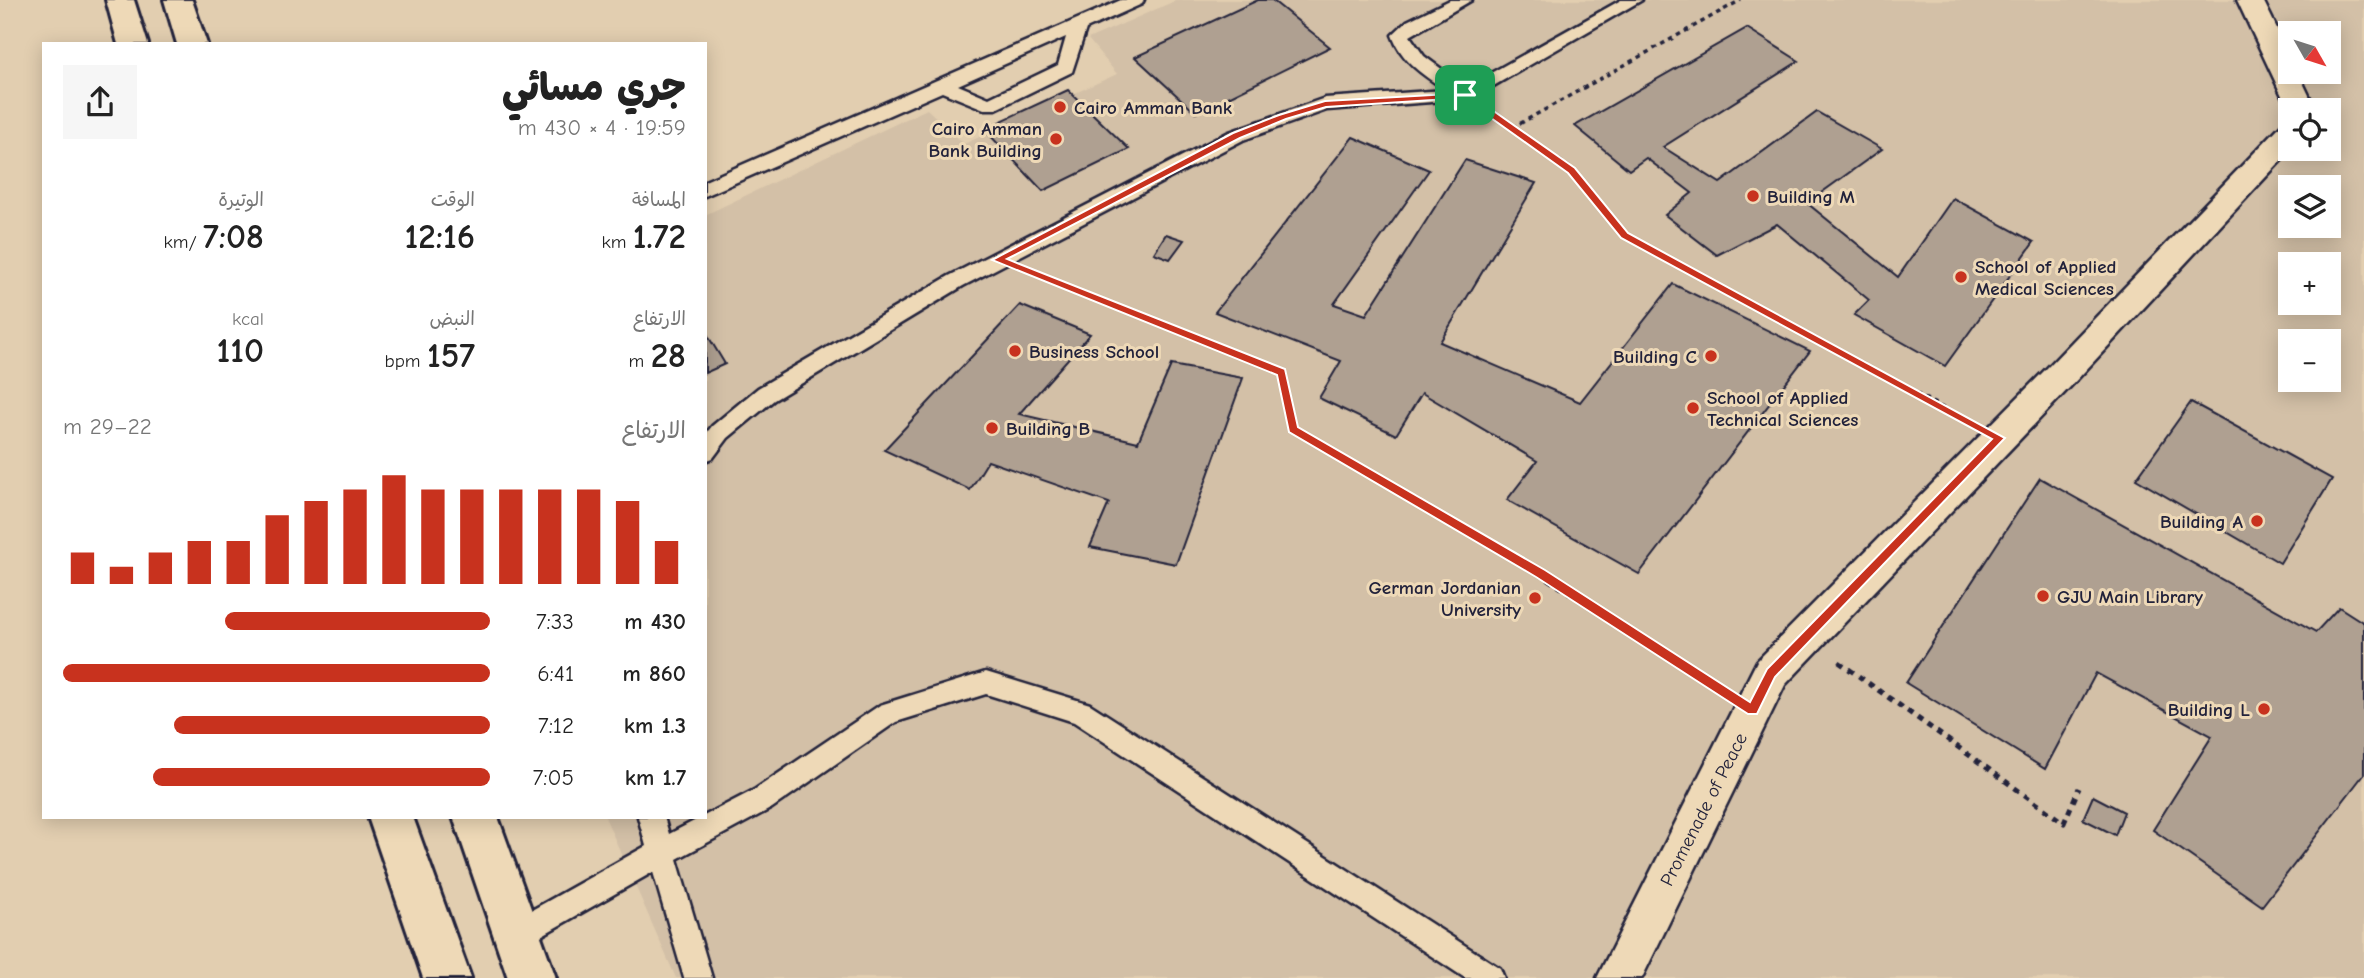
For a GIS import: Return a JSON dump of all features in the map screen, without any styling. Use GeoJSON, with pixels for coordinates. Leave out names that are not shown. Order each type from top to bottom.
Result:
{"type":"FeatureCollection","features":[{"type":"Feature","properties":{"kind":"main road"},"geometry":{"type":"LineString","coordinates":[[120,0],[132,42]]}},
{"type":"Feature","properties":{"kind":"main road"},"geometry":{"type":"LineString","coordinates":[[178,0],[191,42]]}},
{"type":"Feature","properties":{"kind":"main road"},"geometry":{"type":"LineString","coordinates":[[391,819],[447,978]]}},
{"type":"Feature","properties":{"kind":"main road"},"geometry":{"type":"LineString","coordinates":[[476,819],[532,978]]}},
{"type":"Feature","properties":{"kind":"street"},"geometry":{"type":"LineString","coordinates":[[2250,0],[2296,98]]}},
{"type":"Feature","properties":{"kind":"street","name":"Promenade of Peace"},"geometry":{"type":"LineString","coordinates":[[1619,978],[1771,673],[2000,438],[2278,146]]}},
{"type":"Feature","properties":{"kind":"lane"},"geometry":{"type":"LineString","coordinates":[[707,188],[1136,0]]}},
{"type":"Feature","properties":{"kind":"lane"},"geometry":{"type":"LineString","coordinates":[[1464,0],[1413,25],[1401,35],[1403,45],[1414,57],[1465,95]]}},
{"type":"Feature","properties":{"kind":"lane"},"geometry":{"type":"LineString","coordinates":[[707,449],[720,432],[766,394],[998,260],[1236,136],[1325,104],[1465,95],[1634,0]]}},
{"type":"Feature","properties":{"kind":"lane"},"geometry":{"type":"LineString","coordinates":[[941,85],[989,105],[1066,68],[1078,25]]}},
{"type":"Feature","properties":{"kind":"lane"},"geometry":{"type":"LineString","coordinates":[[515,936],[662,852],[762,799],[889,713],[985,683],[1081,712],[1490,978]]}},
{"type":"Feature","properties":{"kind":"lane"},"geometry":{"type":"LineString","coordinates":[[652,819],[698,978]]}},
{"type":"Feature","properties":{"kind":"path"},"geometry":{"type":"LineString","coordinates":[[1512,128],[1741,0]]}},
{"type":"Feature","properties":{"kind":"path"},"geometry":{"type":"LineString","coordinates":[[1465,95],[1572,170],[1625,236],[2000,438]]}},
{"type":"Feature","properties":{"kind":"path"},"geometry":{"type":"LineString","coordinates":[[998,260],[1281,372],[1293,429],[1540,574],[1753,710]]}},
{"type":"Feature","properties":{"kind":"path"},"geometry":{"type":"LineString","coordinates":[[1805,638],[2064,823],[2079,788]]}},
{"type":"Feature","properties":{"kind":"shaded area","name":"German Jordanian University"},"geometry":{"type":"Polygon","coordinates":[[[1177,0],[2364,0],[2364,978],[676,978],[606,819],[707,819],[707,214],[927,109],[964,144],[1117,74],[1088,39],[1177,0]]]}},
{"type":"Feature","properties":{"kind":"building"},"geometry":{"type":"Polygon","coordinates":[[[1258,0],[1272,0],[1330,47],[1196,113],[1135,57],[1258,0]]]}},
{"type":"Feature","properties":{"kind":"building","name":"Building M"},"geometry":{"type":"Polygon","coordinates":[[[1747,28],[1799,61],[1663,147],[1720,183],[1817,112],[1882,149],[1807,203],[1898,277],[1953,198],[2034,242],[1945,366],[1854,315],[1869,300],[1777,224],[1717,255],[1665,215],[1692,193],[1646,158],[1629,170],[1575,126],[1747,28]]]}},
{"type":"Feature","properties":{"kind":"building","name":"Cairo Amman Bank Building"},"geometry":{"type":"Polygon","coordinates":[[[1068,90],[1129,149],[1043,191],[984,129],[1068,90]]]}},
{"type":"Feature","properties":{"kind":"building","name":"Building C"},"geometry":{"type":"Polygon","coordinates":[[[1353,137],[1429,170],[1334,304],[1366,315],[1465,160],[1536,183],[1440,342],[1580,402],[1673,284],[1810,351],[1639,574],[1507,500],[1537,461],[1422,393],[1396,435],[1319,398],[1341,361],[1215,312],[1353,137]]]}},
{"type":"Feature","properties":{"kind":"building"},"geometry":{"type":"Polygon","coordinates":[[[1166,234],[1184,240],[1170,259],[1154,253],[1166,234]]]}},
{"type":"Feature","properties":{"kind":"building","name":"Building B"},"geometry":{"type":"Polygon","coordinates":[[[1020,305],[1090,334],[1019,414],[1138,442],[1171,365],[1243,378],[1176,564],[1090,547],[1109,503],[988,461],[970,490],[884,450],[1020,305]]]}},
{"type":"Feature","properties":{"kind":"building"},"geometry":{"type":"Polygon","coordinates":[[[707,334],[725,364],[707,372],[707,334]]]}},
{"type":"Feature","properties":{"kind":"building","name":"Building A"},"geometry":{"type":"Polygon","coordinates":[[[2191,402],[2332,479],[2280,563],[2136,479],[2191,402]]]}},
{"type":"Feature","properties":{"kind":"building","name":"Building L"},"geometry":{"type":"Polygon","coordinates":[[[2040,478],[2316,632],[2339,607],[2364,623],[2364,774],[2262,906],[2153,830],[2212,736],[2096,673],[2045,769],[1906,683],[2040,478]]]}},
{"type":"Feature","properties":{"kind":"building"},"geometry":{"type":"Polygon","coordinates":[[[2093,796],[2124,812],[2115,835],[2083,819],[2093,796]]]}},
{"type":"Feature","properties":{"kind":"place","name":"Cairo Amman Bank"},"geometry":{"type":"Point","coordinates":[1060,107]}},
{"type":"Feature","properties":{"kind":"place","name":"Cairo Amman Bank Building"},"geometry":{"type":"Point","coordinates":[1056,139]}},
{"type":"Feature","properties":{"kind":"place","name":"Building M"},"geometry":{"type":"Point","coordinates":[1753,196]}},
{"type":"Feature","properties":{"kind":"place","name":"School of Applied Medical Sciences"},"geometry":{"type":"Point","coordinates":[1961,277]}},
{"type":"Feature","properties":{"kind":"place","name":"Business School"},"geometry":{"type":"Point","coordinates":[1015,351]}},
{"type":"Feature","properties":{"kind":"place","name":"Building C"},"geometry":{"type":"Point","coordinates":[1711,356]}},
{"type":"Feature","properties":{"kind":"place","name":"School of Applied Technical Sciences"},"geometry":{"type":"Point","coordinates":[1693,408]}},
{"type":"Feature","properties":{"kind":"place","name":"Building B"},"geometry":{"type":"Point","coordinates":[992,428]}},
{"type":"Feature","properties":{"kind":"place","name":"Building A"},"geometry":{"type":"Point","coordinates":[2257,521]}},
{"type":"Feature","properties":{"kind":"place","name":"GJU Main Library"},"geometry":{"type":"Point","coordinates":[2043,596]}},
{"type":"Feature","properties":{"kind":"place","name":"German Jordanian University"},"geometry":{"type":"Point","coordinates":[1535,598]}},
{"type":"Feature","properties":{"kind":"place","name":"Building L"},"geometry":{"type":"Point","coordinates":[2264,709]}},
{"type":"Feature","properties":{"kind":"route"},"geometry":{"type":"LineString","coordinates":[[1465,95],[1572,170],[1625,236],[2000,438],[1771,673],[1753,710],[1540,574],[1293,429],[1281,372],[998,260],[1236,136],[1283,117],[1325,104],[1465,95]]}}]}
